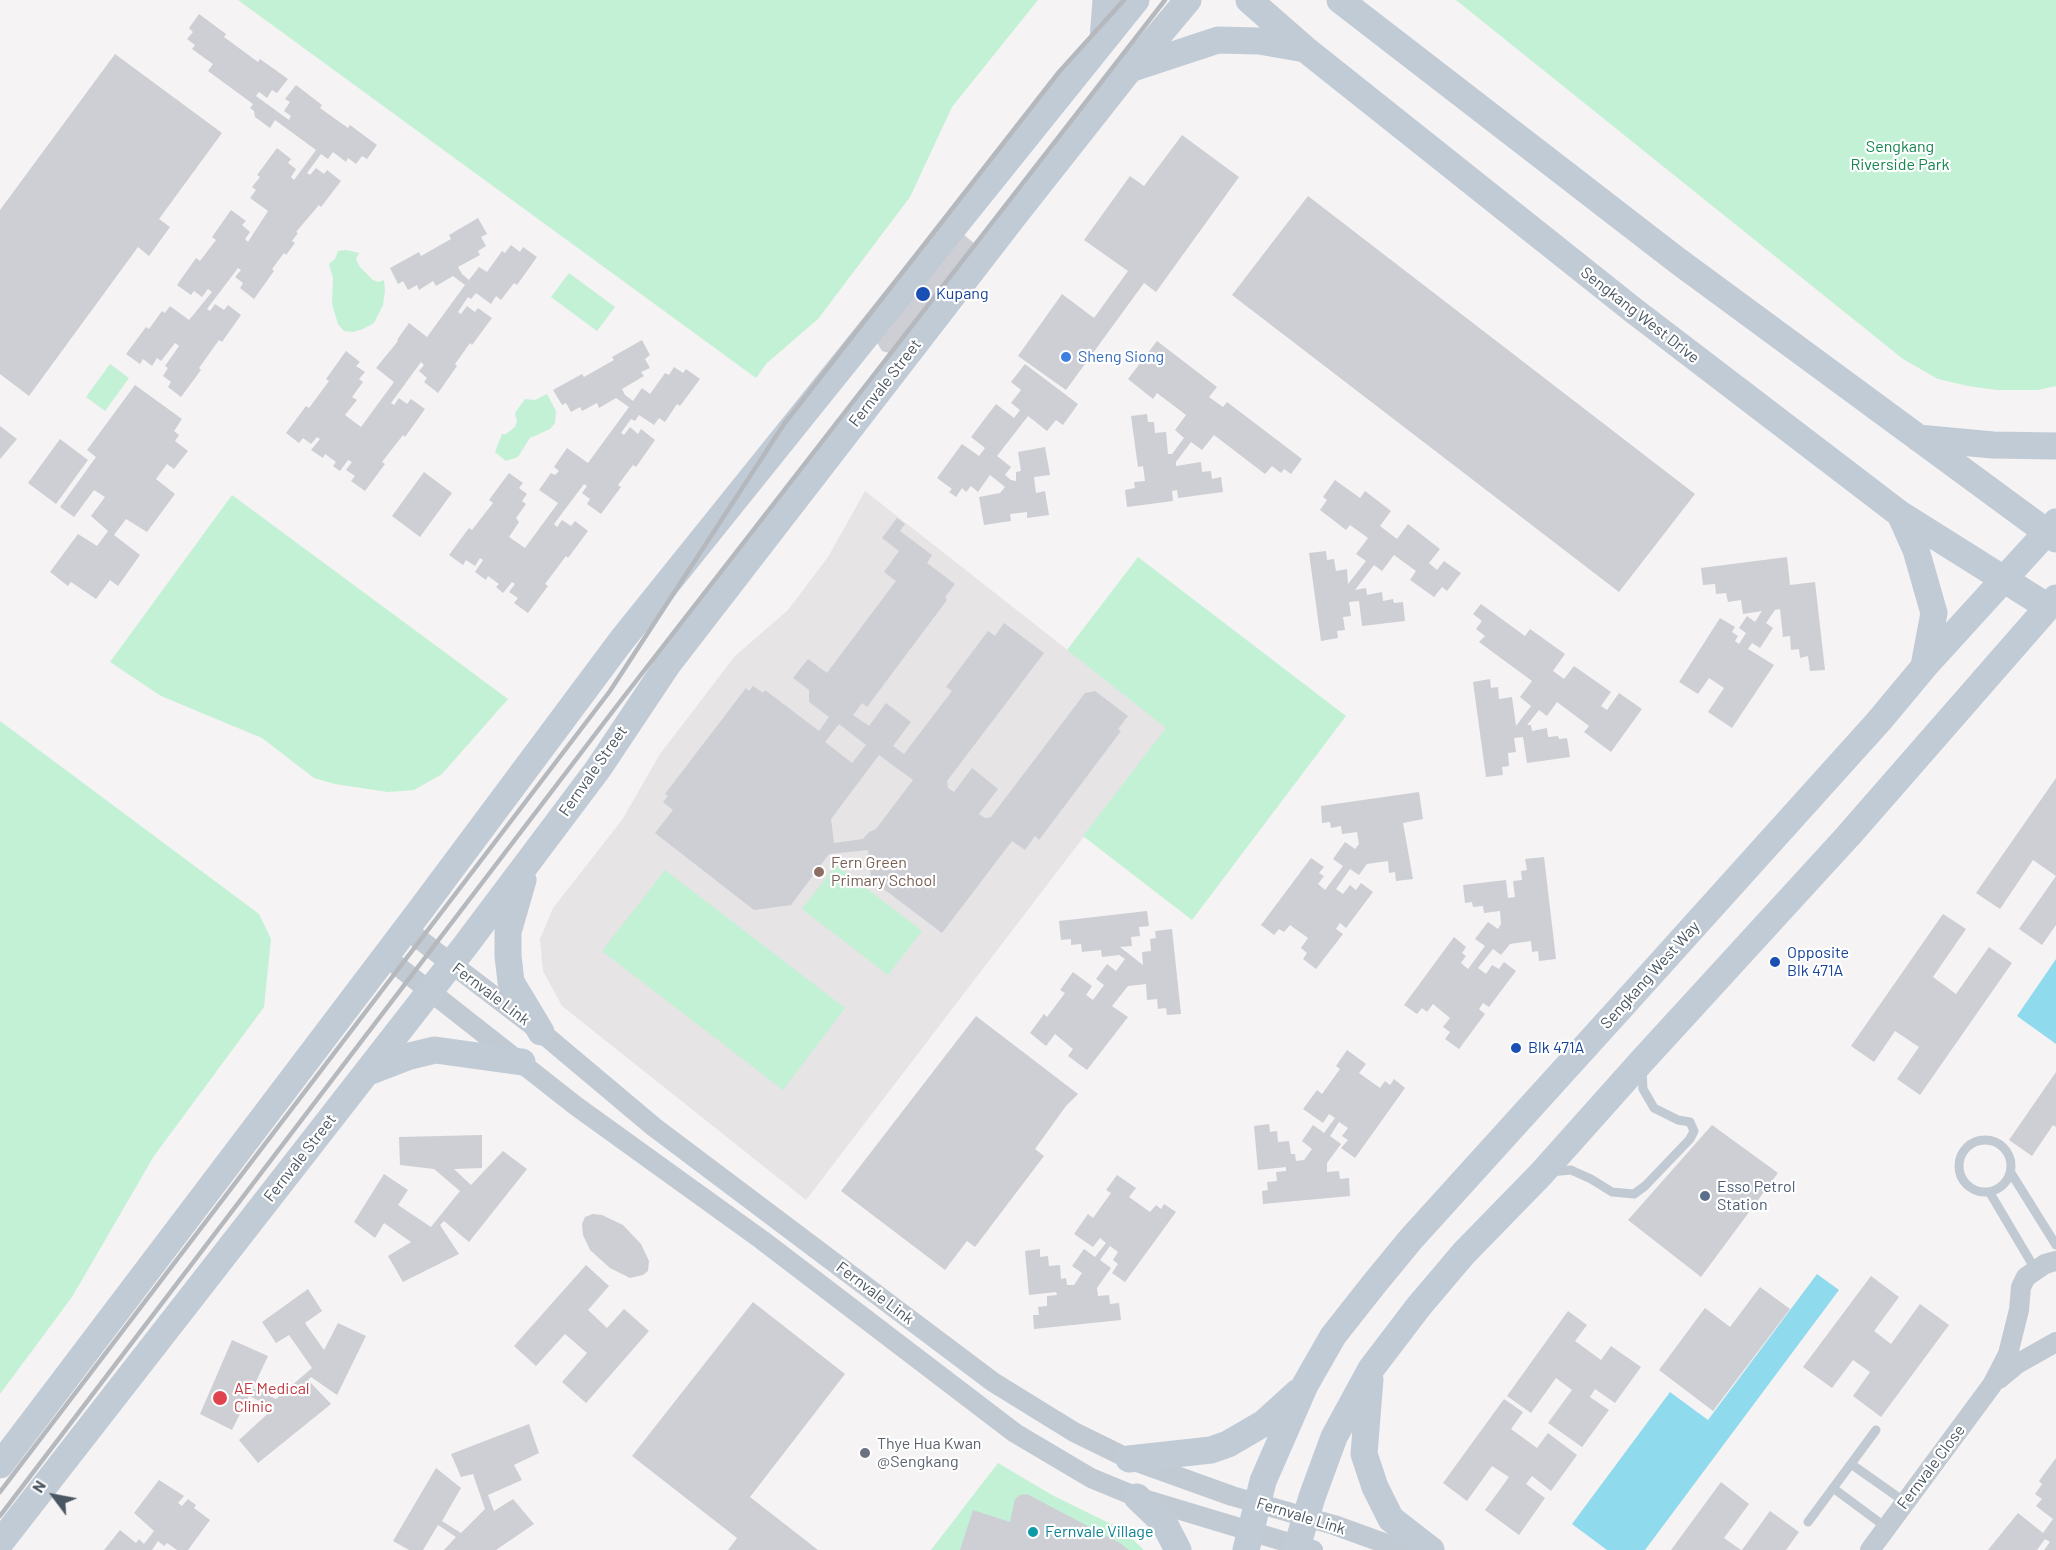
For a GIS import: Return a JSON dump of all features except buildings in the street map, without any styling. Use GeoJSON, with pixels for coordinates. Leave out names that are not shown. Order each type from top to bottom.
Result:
{"type":"FeatureCollection","features":[{"type":"Feature","properties":{"kind":"main road"},"geometry":{"type":"LineString","coordinates":[[1102,40],[1106,0]]}},
{"type":"Feature","properties":{"kind":"main road"},"geometry":{"type":"LineString","coordinates":[[0,1465],[406,930],[621,641],[1136,0]]}},
{"type":"Feature","properties":{"kind":"main road","name":"Fernvale Street"},"geometry":{"type":"LineString","coordinates":[[0,1543],[451,964],[598,769],[668,664],[1130,69],[1188,0]]}},
{"type":"Feature","properties":{"kind":"main road","name":"Sengkang West Drive"},"geometry":{"type":"LineString","coordinates":[[1249,0],[1305,49],[1633,310],[1900,514],[2004,579],[2052,603]]}},
{"type":"Feature","properties":{"kind":"main road"},"geometry":{"type":"LineString","coordinates":[[1340,0],[1678,261],[1917,438],[2053,531]]}},
{"type":"Feature","properties":{"kind":"main road"},"geometry":{"type":"LineString","coordinates":[[1130,69],[1218,40],[1259,41],[1305,49]]}},
{"type":"Feature","properties":{"kind":"main road"},"geometry":{"type":"LineString","coordinates":[[1917,438],[1993,445],[2056,446]]}},
{"type":"Feature","properties":{"kind":"main road"},"geometry":{"type":"LineString","coordinates":[[1900,514],[1916,550],[1934,613],[1924,667]]}},
{"type":"Feature","properties":{"kind":"main road","name":"Sengkang West Way"},"geometry":{"type":"LineString","coordinates":[[1249,1540],[1263,1481],[1305,1385],[1333,1336],[1411,1239],[1879,721],[1924,667],[2004,579],[2053,531]]}},
{"type":"Feature","properties":{"kind":"main road"},"geometry":{"type":"LineString","coordinates":[[1302,1548],[1306,1517],[1334,1437],[1371,1369],[1419,1306],[1464,1253],[1541,1174],[1848,836],[2052,603]]}},
{"type":"Feature","properties":{"kind":"main road"},"geometry":{"type":"LineString","coordinates":[[529,858],[508,932],[508,956],[511,982],[541,1032]]}},
{"type":"Feature","properties":{"kind":"main road"},"geometry":{"type":"LineString","coordinates":[[366,1073],[410,1056],[435,1050],[522,1062]]}},
{"type":"Feature","properties":{"kind":"main road"},"geometry":{"type":"LineString","coordinates":[[1371,1369],[1364,1454],[1375,1487],[1390,1519],[1431,1550]]}},
{"type":"Feature","properties":{"kind":"main road"},"geometry":{"type":"LineString","coordinates":[[1129,1459],[1211,1450],[1228,1444],[1264,1423],[1305,1385]]}},
{"type":"Feature","properties":{"kind":"main road"},"geometry":{"type":"LineString","coordinates":[[1137,1497],[1164,1523],[1178,1550]]}},
{"type":"Feature","properties":{"kind":"street","name":"Fernvale Link"},"geometry":{"type":"LineString","coordinates":[[406,930],[541,1032],[654,1126],[993,1382],[1074,1432],[1129,1459],[1258,1503],[1334,1525],[1403,1550]]}},
{"type":"Feature","properties":{"kind":"street","name":"Fernvale Link"},"geometry":{"type":"LineString","coordinates":[[385,956],[576,1106],[762,1240],[1015,1433],[1091,1478],[1137,1497],[1249,1540],[1302,1548]]}},
{"type":"Feature","properties":{"kind":"street"},"geometry":{"type":"LineString","coordinates":[[2035,1269],[2056,1261]]}},
{"type":"Feature","properties":{"kind":"street","name":"Fernvale Close"},"geometry":{"type":"LineString","coordinates":[[1870,1550],[1992,1385],[2008,1354],[2019,1310],[2021,1287],[2026,1277],[2035,1269]]}},
{"type":"Feature","properties":{"kind":"street","name":"Fernvale Close"},"geometry":{"type":"LineString","coordinates":[[1992,1385],[2017,1364],[2056,1342]]}},
{"type":"Feature","properties":{"kind":"lane"},"geometry":{"type":"LineString","coordinates":[[1541,1174],[1570,1170],[1612,1192],[1634,1194],[1645,1186],[1690,1139],[1694,1131],[1690,1122],[1678,1120],[1654,1108],[1643,1089],[1641,1062]]}},
{"type":"Feature","properties":{"kind":"lane"},"geometry":{"type":"LineString","coordinates":[[1988,1139],[2002,1145],[2011,1158],[2011,1173],[2003,1186],[1990,1193],[1975,1191],[1963,1182],[1958,1167],[1962,1152],[1973,1142],[1988,1139]]}},
{"type":"Feature","properties":{"kind":"lane"},"geometry":{"type":"LineString","coordinates":[[2011,1173],[2056,1245]]}},
{"type":"Feature","properties":{"kind":"lane"},"geometry":{"type":"LineString","coordinates":[[1990,1193],[2035,1269]]}},
{"type":"Feature","properties":{"kind":"lane"},"geometry":{"type":"LineString","coordinates":[[1808,1522],[1876,1430]]}},
{"type":"Feature","properties":{"kind":"lane"},"geometry":{"type":"LineString","coordinates":[[1851,1464],[1905,1502]]}},
{"type":"Feature","properties":{"kind":"lane"},"geometry":{"type":"LineString","coordinates":[[1833,1488],[1887,1528]]}},
{"type":"Feature","properties":{"kind":"shaded area","name":"Fern Green Primary School"},"geometry":{"type":"Polygon","coordinates":[[[865,491],[1167,728],[806,1200],[562,1006],[543,971],[540,939],[553,908],[622,820],[660,754],[735,656],[788,610],[828,557],[865,491]]]}},
{"type":"Feature","properties":{"kind":"green space"},"geometry":{"type":"Polygon","coordinates":[[[238,0],[1038,0],[952,107],[910,197],[818,319],[767,363],[756,378],[238,0]]]}},
{"type":"Feature","properties":{"kind":"green space","name":"Sengkang Riverside Park"},"geometry":{"type":"Polygon","coordinates":[[[1456,0],[2056,0],[2056,386],[2038,390],[1997,390],[1968,386],[1938,379],[1903,359],[1456,0]]]}},
{"type":"Feature","properties":{"kind":"green space"},"geometry":{"type":"Polygon","coordinates":[[[338,251],[359,253],[356,259],[360,267],[373,280],[379,282],[384,280],[385,291],[383,305],[374,323],[353,332],[344,331],[338,324],[332,304],[333,278],[329,264],[335,259],[338,251]]]}},
{"type":"Feature","properties":{"kind":"green space"},"geometry":{"type":"Polygon","coordinates":[[[569,273],[615,307],[597,331],[551,297],[569,273]]]}},
{"type":"Feature","properties":{"kind":"green space"},"geometry":{"type":"Polygon","coordinates":[[[110,364],[129,378],[105,411],[86,397],[110,364]]]}},
{"type":"Feature","properties":{"kind":"green space"},"geometry":{"type":"Polygon","coordinates":[[[547,394],[556,411],[555,423],[550,429],[530,438],[518,457],[506,461],[495,452],[502,434],[506,434],[515,427],[517,421],[515,413],[525,399],[535,400],[547,394]]]}},
{"type":"Feature","properties":{"kind":"green space"},"geometry":{"type":"Polygon","coordinates":[[[232,495],[508,699],[442,774],[414,790],[388,792],[335,784],[314,778],[262,738],[161,696],[110,662],[232,495]]]}},
{"type":"Feature","properties":{"kind":"green space"},"geometry":{"type":"Polygon","coordinates":[[[1138,557],[1346,716],[1192,920],[1083,836],[1166,728],[1067,650],[1138,557]]]}},
{"type":"Feature","properties":{"kind":"green space"},"geometry":{"type":"Polygon","coordinates":[[[0,721],[259,914],[271,939],[264,1007],[154,1156],[72,1297],[0,1394],[0,721]]]}},
{"type":"Feature","properties":{"kind":"green space"},"geometry":{"type":"Polygon","coordinates":[[[836,865],[922,931],[888,975],[802,909],[836,865]]]}},
{"type":"Feature","properties":{"kind":"green space"},"geometry":{"type":"Polygon","coordinates":[[[665,870],[845,1008],[783,1090],[602,951],[665,870]]]}},
{"type":"Feature","properties":{"kind":"green space"},"geometry":{"type":"Polygon","coordinates":[[[998,1463],[1052,1495],[1123,1530],[1144,1550],[931,1550],[998,1463]]]}},
{"type":"Feature","properties":{"kind":"water"},"geometry":{"type":"Polygon","coordinates":[[[2056,959],[2056,1044],[2017,1016],[2056,959]]]}},
{"type":"Feature","properties":{"kind":"water"},"geometry":{"type":"Polygon","coordinates":[[[1817,1274],[1839,1290],[1645,1550],[1607,1550],[1572,1524],[1670,1392],[1708,1420],[1817,1274]]]}},
{"type":"Feature","properties":{"kind":"railway"},"geometry":{"type":"LineString","coordinates":[[0,1492],[610,691],[784,424],[1059,72],[1124,0]]}},
{"type":"Feature","properties":{"kind":"railway"},"geometry":{"type":"LineString","coordinates":[[0,1516],[619,703],[1165,0]]}},
{"type":"Feature","properties":{"kind":"place","name":"Kupang"},"geometry":{"type":"Point","coordinates":[923,294]}},
{"type":"Feature","properties":{"kind":"place","name":"Sheng Siong"},"geometry":{"type":"Point","coordinates":[1066,357]}},
{"type":"Feature","properties":{"kind":"place","name":"Fern Green Primary School"},"geometry":{"type":"Point","coordinates":[819,872]}},
{"type":"Feature","properties":{"kind":"place","name":"Opposite Blk 471A"},"geometry":{"type":"Point","coordinates":[1775,962]}},
{"type":"Feature","properties":{"kind":"place","name":"Blk 471A"},"geometry":{"type":"Point","coordinates":[1516,1048]}},
{"type":"Feature","properties":{"kind":"place","name":"Esso Petrol Station"},"geometry":{"type":"Point","coordinates":[1705,1196]}},
{"type":"Feature","properties":{"kind":"place","name":"AE Medical Clinic"},"geometry":{"type":"Point","coordinates":[220,1398]}},
{"type":"Feature","properties":{"kind":"place","name":"Thye Hua Kwan @Sengkang"},"geometry":{"type":"Point","coordinates":[865,1453]}},
{"type":"Feature","properties":{"kind":"place","name":"Fernvale Village"},"geometry":{"type":"Point","coordinates":[1033,1532]}}]}
